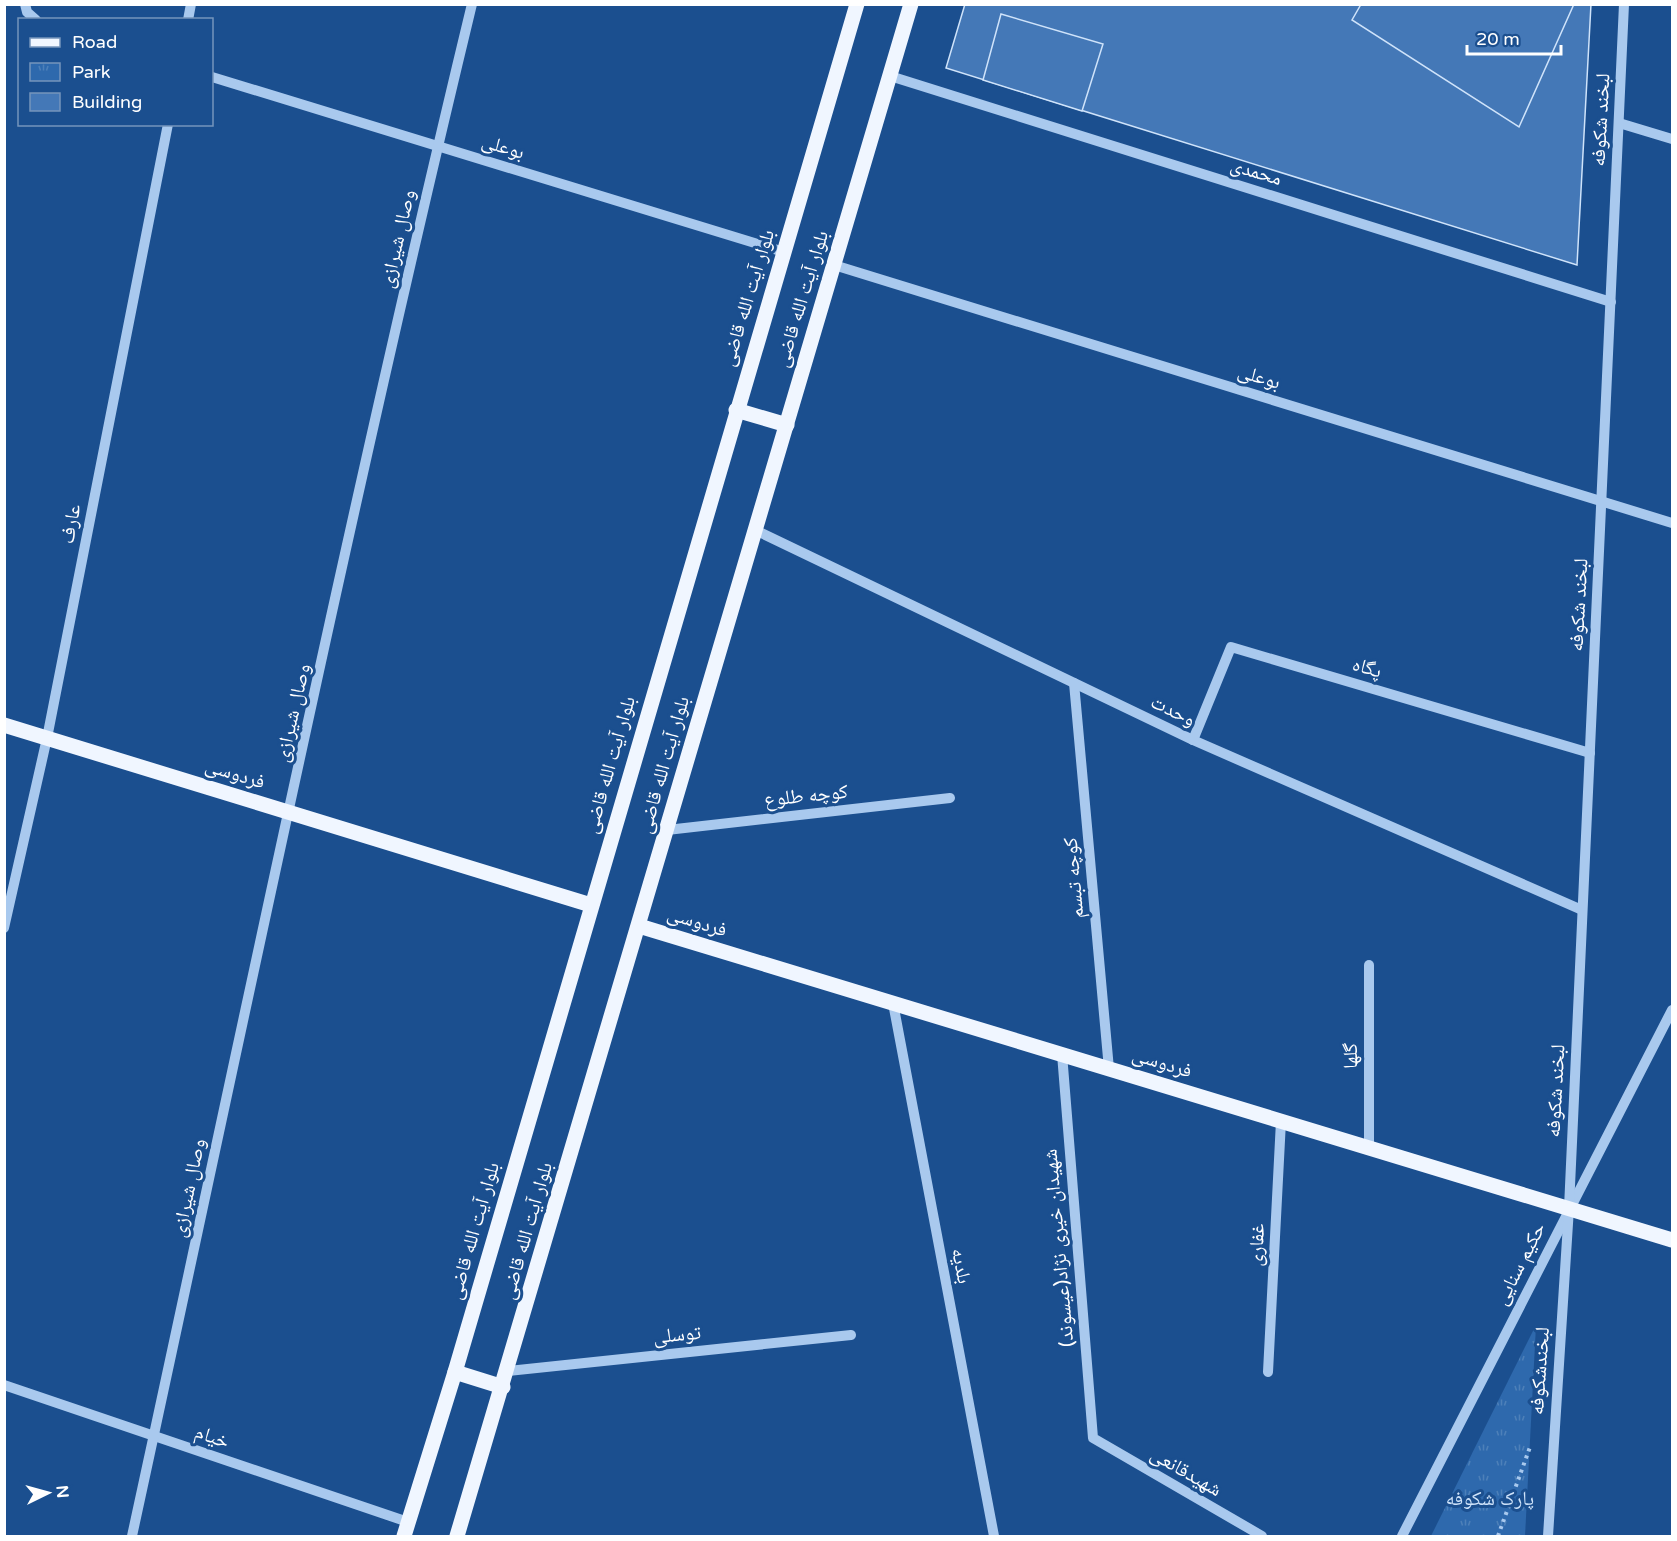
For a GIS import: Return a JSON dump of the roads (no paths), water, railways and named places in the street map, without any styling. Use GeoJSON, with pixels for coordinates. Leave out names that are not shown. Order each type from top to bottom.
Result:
{"type":"FeatureCollection","features":[{"type":"Feature","properties":{"kind":"main road","name":"بلوار آیت ‌الله قاضی"},"geometry":{"type":"LineString","coordinates":[[406,1529],[455,1372],[857,4]]}},
{"type":"Feature","properties":{"kind":"main road","name":"بلوار آیت‌ الله قاضی"},"geometry":{"type":"LineString","coordinates":[[457,1536],[508,1371],[911,4]]}},
{"type":"Feature","properties":{"kind":"main road"},"geometry":{"type":"LineString","coordinates":[[736,410],[786,425]]}},
{"type":"Feature","properties":{"kind":"main road","name":"فردوسی"},"geometry":{"type":"LineString","coordinates":[[4,725],[591,905]]}},
{"type":"Feature","properties":{"kind":"main road","name":"فردوسی"},"geometry":{"type":"LineString","coordinates":[[639,926],[1672,1240]]}},
{"type":"Feature","properties":{"kind":"main road"},"geometry":{"type":"LineString","coordinates":[[455,1372],[503,1387]]}},
{"type":"Feature","properties":{"kind":"street"},"geometry":{"type":"LineString","coordinates":[[25,4],[27,12],[34,18]]}},
{"type":"Feature","properties":{"kind":"street","name":"وصال شیرازی"},"geometry":{"type":"LineString","coordinates":[[132,1536],[289,813],[438,146],[472,4]]}},
{"type":"Feature","properties":{"kind":"street","name":"لبخند شکوفه"},"geometry":{"type":"LineString","coordinates":[[1569,1208],[1624,4]]}},
{"type":"Feature","properties":{"kind":"street","name":"محمدی"},"geometry":{"type":"LineString","coordinates":[[890,76],[1611,302]]}},
{"type":"Feature","properties":{"kind":"street","name":"بوعلی"},"geometry":{"type":"LineString","coordinates":[[213,77],[784,252]]}},
{"type":"Feature","properties":{"kind":"street"},"geometry":{"type":"LineString","coordinates":[[1619,123],[1672,139]]}},
{"type":"Feature","properties":{"kind":"street","name":"عارف"},"geometry":{"type":"LineString","coordinates":[[4,928],[47,738],[168,126]]}},
{"type":"Feature","properties":{"kind":"street","name":"بوعلی"},"geometry":{"type":"LineString","coordinates":[[834,265],[1672,523]]}},
{"type":"Feature","properties":{"kind":"street","name":"وحدت"},"geometry":{"type":"LineString","coordinates":[[755,530],[1193,740],[1582,910]]}},
{"type":"Feature","properties":{"kind":"street","name":"پگاه"},"geometry":{"type":"LineString","coordinates":[[1193,740],[1231,646],[1590,753]]}},
{"type":"Feature","properties":{"kind":"street","name":"کوچه تبسم"},"geometry":{"type":"LineString","coordinates":[[1074,683],[1109,1069]]}},
{"type":"Feature","properties":{"kind":"street","name":"کوچه طلوع"},"geometry":{"type":"LineString","coordinates":[[667,830],[950,798]]}},
{"type":"Feature","properties":{"kind":"street","name":"گلها"},"geometry":{"type":"LineString","coordinates":[[1369,1148],[1370,965]]}},
{"type":"Feature","properties":{"kind":"street","name":"بلدیه"},"geometry":{"type":"LineString","coordinates":[[893,1003],[994,1536]]}},
{"type":"Feature","properties":{"kind":"street","name":"حکیم سنایی"},"geometry":{"type":"LineString","coordinates":[[1401,1536],[1672,1010]]}},
{"type":"Feature","properties":{"kind":"street","name":"شهیدان خیری نژاد(عیسوند)"},"geometry":{"type":"LineString","coordinates":[[1062,1054],[1093,1438]]}},
{"type":"Feature","properties":{"kind":"street","name":"غفاری"},"geometry":{"type":"LineString","coordinates":[[1269,1372],[1281,1120]]}},
{"type":"Feature","properties":{"kind":"street","name":"لبخندشکوفه"},"geometry":{"type":"LineString","coordinates":[[1548,1536],[1569,1208]]}},
{"type":"Feature","properties":{"kind":"street","name":"توسلی"},"geometry":{"type":"LineString","coordinates":[[508,1371],[851,1335]]}},
{"type":"Feature","properties":{"kind":"street","name":"خیام"},"geometry":{"type":"LineString","coordinates":[[4,1385],[406,1529]]}},
{"type":"Feature","properties":{"kind":"street","name":"شهیدقانعی"},"geometry":{"type":"LineString","coordinates":[[1093,1438],[1262,1536]]}},
{"type":"Feature","properties":{"kind":"park label","name":"پارک شکوفه"},"geometry":{"type":"Point","coordinates":[1490,1499]}}]}
